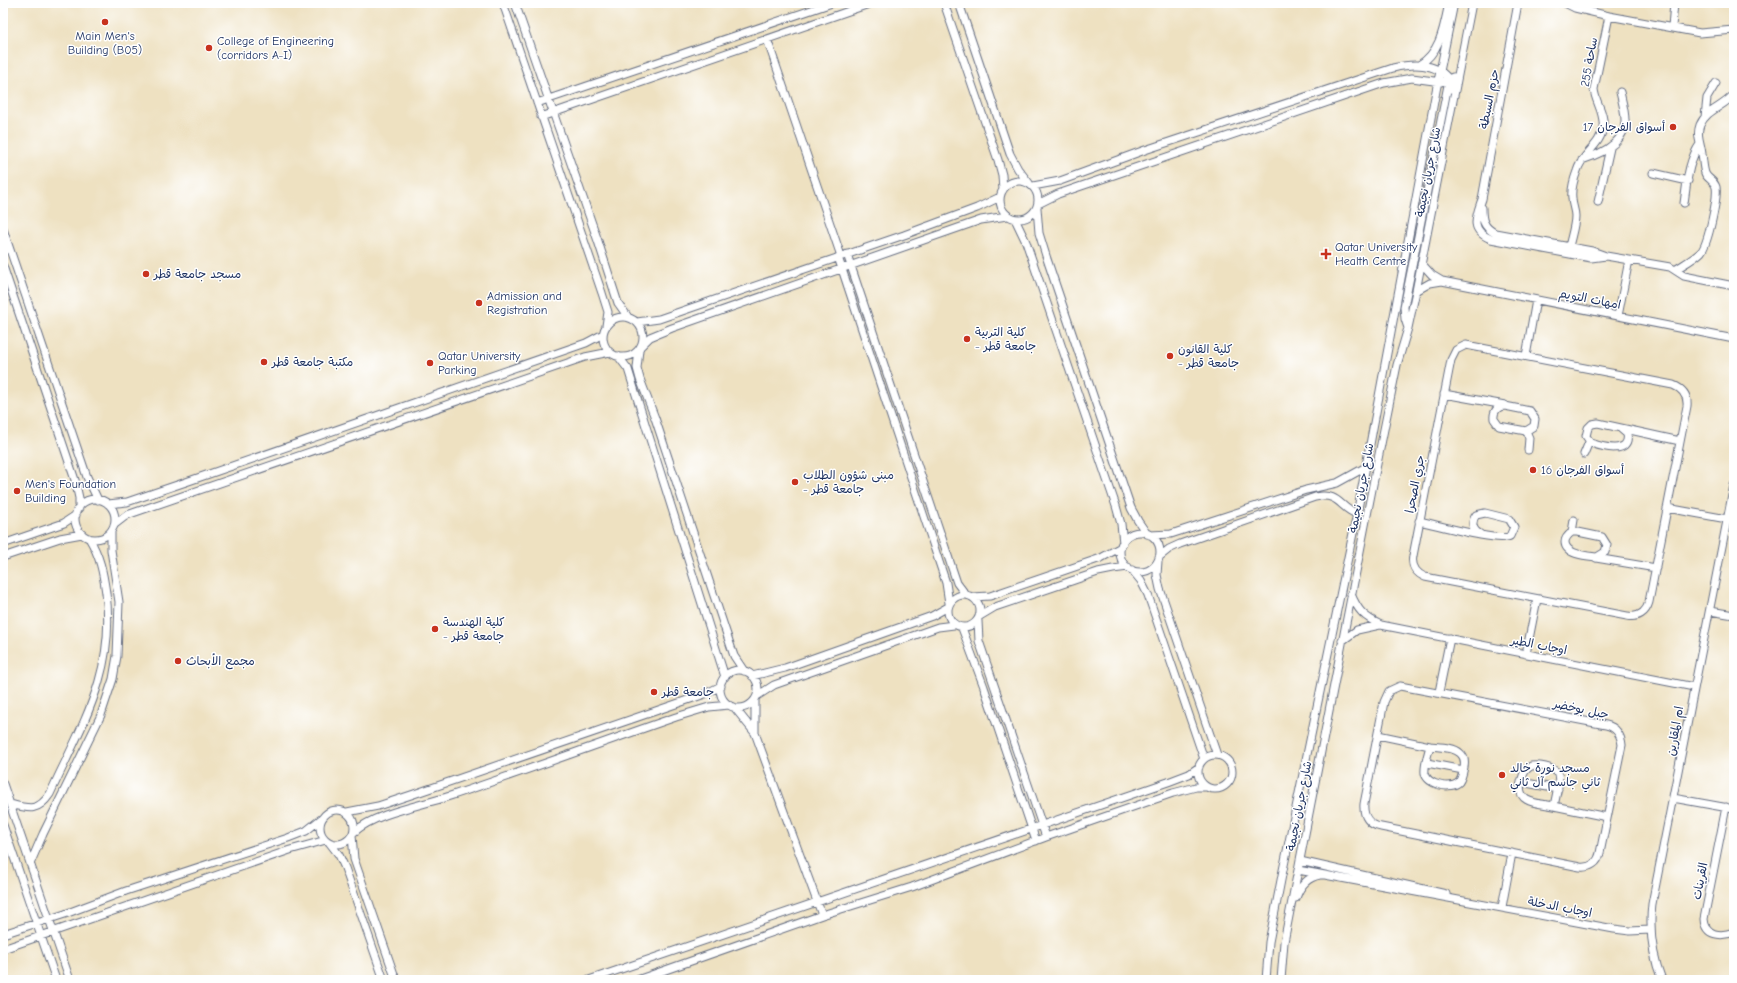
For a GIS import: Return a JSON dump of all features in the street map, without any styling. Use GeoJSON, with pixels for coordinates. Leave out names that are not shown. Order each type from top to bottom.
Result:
{"type":"FeatureCollection","features":[{"type":"Feature","properties":{"kind":"street"},"geometry":{"type":"LineString","coordinates":[[502,3],[602,292],[608,312],[603,334],[605,344],[610,352],[618,356],[629,356],[650,337],[658,333],[851,267],[981,220],[1007,216],[1015,219],[1028,218],[1038,206],[1053,196],[1103,178],[1398,79],[1419,78],[1438,82],[1449,79],[1459,69]]}},
{"type":"Feature","properties":{"kind":"street"},"geometry":{"type":"LineString","coordinates":[[515,3],[618,303],[628,317],[637,322],[643,332],[637,368],[734,656],[744,671],[752,676],[758,685],[755,733]]}},
{"type":"Feature","properties":{"kind":"street"},"geometry":{"type":"LineString","coordinates":[[537,103],[832,3]]}},
{"type":"Feature","properties":{"kind":"street"},"geometry":{"type":"LineString","coordinates":[[541,116],[872,3]]}},
{"type":"Feature","properties":{"kind":"street"},"geometry":{"type":"LineString","coordinates":[[944,3],[998,160],[1002,175],[1003,190]]}},
{"type":"Feature","properties":{"kind":"street"},"geometry":{"type":"LineString","coordinates":[[959,3],[1010,154],[1018,170],[1038,196],[1038,225],[1043,247],[1132,508],[1138,522],[1158,545],[1159,559],[1157,575],[1160,589],[1217,755]]}},
{"type":"Feature","properties":{"kind":"street"},"geometry":{"type":"LineString","coordinates":[[1419,65],[1429,57],[1441,38],[1449,3]]}},
{"type":"Feature","properties":{"kind":"street","name":"شارع جريان نجيمة"},"geometry":{"type":"LineString","coordinates":[[1266,980],[1270,942],[1282,875],[1357,514],[1440,70],[1454,3]]}},
{"type":"Feature","properties":{"kind":"street","name":"شارع جريان نجيمة"},"geometry":{"type":"LineString","coordinates":[[1281,980],[1284,942],[1351,593],[1396,370],[1408,328],[1422,264],[1472,3]]}},
{"type":"Feature","properties":{"kind":"street","name":"حزم السبطة"},"geometry":{"type":"LineString","coordinates":[[1518,3],[1482,199],[1476,222],[1479,231],[1591,258],[1606,256]]}},
{"type":"Feature","properties":{"kind":"street"},"geometry":{"type":"LineString","coordinates":[[1565,3],[1575,8],[1610,16],[1700,33],[1734,30]]}},
{"type":"Feature","properties":{"kind":"street"},"geometry":{"type":"LineString","coordinates":[[1672,27],[1674,3]]}},
{"type":"Feature","properties":{"kind":"street","name":"ساحة 255"},"geometry":{"type":"LineString","coordinates":[[1582,160],[1597,144],[1602,135],[1603,120],[1601,110],[1595,98],[1594,84],[1610,16]]}},
{"type":"Feature","properties":{"kind":"street"},"geometry":{"type":"LineString","coordinates":[[771,24],[775,36]]}},
{"type":"Feature","properties":{"kind":"street"},"geometry":{"type":"LineString","coordinates":[[758,28],[765,40],[842,256],[842,270],[946,583],[949,605],[948,615],[954,625]]}},
{"type":"Feature","properties":{"kind":"street"},"geometry":{"type":"LineString","coordinates":[[651,65],[655,78]]}},
{"type":"Feature","properties":{"kind":"street"},"geometry":{"type":"LineString","coordinates":[[1007,216],[1000,205],[1000,197],[1003,190],[1009,184],[1017,181],[1031,185],[1060,180],[1393,68],[1419,65],[1440,70],[1449,79],[1454,95]]}},
{"type":"Feature","properties":{"kind":"street"},"geometry":{"type":"LineString","coordinates":[[1408,328],[1404,320],[1404,307],[1449,79]]}},
{"type":"Feature","properties":{"kind":"street"},"geometry":{"type":"LineString","coordinates":[[1705,117],[1707,98],[1716,83]]}},
{"type":"Feature","properties":{"kind":"street"},"geometry":{"type":"LineString","coordinates":[[1569,247],[1575,216],[1572,193],[1576,171],[1582,160],[1610,148],[1620,139],[1625,124],[1620,92]]}},
{"type":"Feature","properties":{"kind":"street"},"geometry":{"type":"LineString","coordinates":[[1675,270],[1702,250],[1706,243],[1712,215],[1716,188],[1714,182],[1704,171],[1698,139],[1699,130],[1705,117],[1711,110],[1730,99],[1734,94]]}},
{"type":"Feature","properties":{"kind":"street"},"geometry":{"type":"LineString","coordinates":[[1307,98],[1311,109]]}},
{"type":"Feature","properties":{"kind":"street"},"geometry":{"type":"LineString","coordinates":[[548,135],[559,131]]}},
{"type":"Feature","properties":{"kind":"street"},"geometry":{"type":"LineString","coordinates":[[1684,203],[1692,158],[1700,144]]}},
{"type":"Feature","properties":{"kind":"street"},"geometry":{"type":"LineString","coordinates":[[1598,202],[1610,148]]}},
{"type":"Feature","properties":{"kind":"street"},"geometry":{"type":"LineString","coordinates":[[1098,167],[1103,178]]}},
{"type":"Feature","properties":{"kind":"street"},"geometry":{"type":"LineString","coordinates":[[1653,173],[1688,181]]}},
{"type":"Feature","properties":{"kind":"street"},"geometry":{"type":"LineString","coordinates":[[566,189],[578,186]]}},
{"type":"Feature","properties":{"kind":"street"},"geometry":{"type":"LineString","coordinates":[[637,322],[659,319],[842,256],[977,208],[1000,197]]}},
{"type":"Feature","properties":{"kind":"street"},"geometry":{"type":"LineString","coordinates":[[1015,219],[1026,242],[1116,506],[1121,524],[1122,560],[1141,581],[1148,595],[1204,759]]}},
{"type":"Feature","properties":{"kind":"street"},"geometry":{"type":"LineString","coordinates":[[3,229],[87,477],[98,500]]}},
{"type":"Feature","properties":{"kind":"street","name":"حزم السبطة"},"geometry":{"type":"LineString","coordinates":[[1554,248],[1569,247],[1592,251],[1606,256],[1670,267],[1684,276],[1734,286]]}},
{"type":"Feature","properties":{"kind":"street"},"geometry":{"type":"LineString","coordinates":[[842,256],[851,267],[957,583],[979,605],[979,641],[1046,837]]}},
{"type":"Feature","properties":{"kind":"street"},"geometry":{"type":"LineString","coordinates":[[1618,316],[1629,260]]}},
{"type":"Feature","properties":{"kind":"street","name":"امهات التويم"},"geometry":{"type":"LineString","coordinates":[[1422,264],[1432,275],[1442,281],[1734,339]]}},
{"type":"Feature","properties":{"kind":"street"},"geometry":{"type":"LineString","coordinates":[[3,266],[76,480],[79,498],[76,526],[82,534],[89,538],[101,538],[127,515],[585,357],[610,352]]}},
{"type":"Feature","properties":{"kind":"street","name":"امهات التويم"},"geometry":{"type":"LineString","coordinates":[[1416,291],[1430,283],[1442,281]]}},
{"type":"Feature","properties":{"kind":"street"},"geometry":{"type":"LineString","coordinates":[[602,292],[613,288]]}},
{"type":"Feature","properties":{"kind":"street"},"geometry":{"type":"LineString","coordinates":[[1526,356],[1536,300]]}},
{"type":"Feature","properties":{"kind":"street"},"geometry":{"type":"LineString","coordinates":[[19,314],[31,310]]}},
{"type":"Feature","properties":{"kind":"street"},"geometry":{"type":"LineString","coordinates":[[606,326],[616,318],[628,317]]}},
{"type":"Feature","properties":{"kind":"street"},"geometry":{"type":"LineString","coordinates":[[79,508],[86,502],[98,500],[108,504],[127,502],[586,343],[603,334]]}},
{"type":"Feature","properties":{"kind":"street","name":"جري الصحرا"},"geometry":{"type":"LineString","coordinates":[[1469,345],[1526,356],[1677,386],[1683,391],[1687,402],[1656,568],[1648,606],[1644,612],[1638,616],[1627,616],[1426,577],[1419,574],[1413,566],[1412,559],[1419,521],[1452,357],[1456,350],[1462,346],[1469,345]]}},
{"type":"Feature","properties":{"kind":"street"},"geometry":{"type":"LineString","coordinates":[[618,356],[629,371],[725,677]]}},
{"type":"Feature","properties":{"kind":"street"},"geometry":{"type":"LineString","coordinates":[[872,360],[882,359]]}},
{"type":"Feature","properties":{"kind":"street"},"geometry":{"type":"LineString","coordinates":[[629,371],[637,368]]}},
{"type":"Feature","properties":{"kind":"street"},"geometry":{"type":"LineString","coordinates":[[1444,394],[1482,401],[1527,410],[1533,413],[1535,423],[1532,428],[1526,431],[1499,426],[1495,422],[1494,416],[1488,406],[1482,401]]}},
{"type":"Feature","properties":{"kind":"street"},"geometry":{"type":"LineString","coordinates":[[1494,416],[1497,408],[1505,406]]}},
{"type":"Feature","properties":{"kind":"street"},"geometry":{"type":"LineString","coordinates":[[1584,454],[1589,442],[1586,433],[1588,428],[1592,424],[1598,423],[1680,441]]}},
{"type":"Feature","properties":{"kind":"street"},"geometry":{"type":"LineString","coordinates":[[895,428],[904,425]]}},
{"type":"Feature","properties":{"kind":"street"},"geometry":{"type":"LineString","coordinates":[[1620,428],[1625,431],[1627,440]]}},
{"type":"Feature","properties":{"kind":"street"},"geometry":{"type":"LineString","coordinates":[[1526,431],[1529,438],[1528,450]]}},
{"type":"Feature","properties":{"kind":"street"},"geometry":{"type":"LineString","coordinates":[[1589,442],[1618,449],[1624,446],[1627,440],[1642,433]]}},
{"type":"Feature","properties":{"kind":"street"},"geometry":{"type":"LineString","coordinates":[[752,676],[771,673],[793,666],[932,616],[949,605],[958,596],[984,597],[1101,558],[1122,545],[1128,537],[1135,533],[1170,534],[1306,490],[1337,483],[1366,467]]}},
{"type":"Feature","properties":{"kind":"street","name":"ام المقارين"},"geometry":{"type":"LineString","coordinates":[[1662,980],[1654,956],[1650,930],[1652,904],[1734,485]]}},
{"type":"Feature","properties":{"kind":"street"},"geometry":{"type":"LineString","coordinates":[[3,949],[290,850],[328,841],[340,844],[347,841],[364,824],[376,818],[449,796],[709,707],[731,706],[743,708],[748,706],[774,685],[938,628],[954,625],[962,628],[969,627],[995,607],[1098,572],[1113,569],[1130,569],[1140,572],[1149,570],[1169,549],[1248,519],[1320,496],[1332,497],[1339,500],[1351,511],[1357,514]]}},
{"type":"Feature","properties":{"kind":"street"},"geometry":{"type":"LineString","coordinates":[[30,864],[101,714],[113,679],[117,656],[120,602],[111,550],[114,512],[108,504]]}},
{"type":"Feature","properties":{"kind":"street"},"geometry":{"type":"LineString","coordinates":[[1668,508],[1727,519]]}},
{"type":"Feature","properties":{"kind":"street"},"geometry":{"type":"LineString","coordinates":[[1244,510],[1248,519]]}},
{"type":"Feature","properties":{"kind":"street"},"geometry":{"type":"LineString","coordinates":[[1419,521],[1468,533],[1504,539],[1513,533],[1514,527],[1509,519],[1485,513],[1476,516],[1467,525],[1456,529]]}},
{"type":"Feature","properties":{"kind":"street"},"geometry":{"type":"LineString","coordinates":[[3,544],[64,523],[76,515]]}},
{"type":"Feature","properties":{"kind":"street"},"geometry":{"type":"LineString","coordinates":[[1222,517],[1226,527]]}},
{"type":"Feature","properties":{"kind":"street"},"geometry":{"type":"LineString","coordinates":[[1473,520],[1473,529],[1480,534]]}},
{"type":"Feature","properties":{"kind":"street"},"geometry":{"type":"LineString","coordinates":[[1572,532],[1574,520]]}},
{"type":"Feature","properties":{"kind":"street"},"geometry":{"type":"LineString","coordinates":[[1619,561],[1610,555],[1606,542],[1602,537],[1578,532],[1572,532],[1567,536],[1565,542],[1568,550],[1574,553],[1609,561],[1619,561],[1656,568]]}},
{"type":"Feature","properties":{"kind":"street"},"geometry":{"type":"LineString","coordinates":[[3,557],[60,538],[82,534]]}},
{"type":"Feature","properties":{"kind":"street"},"geometry":{"type":"LineString","coordinates":[[10,804],[33,808],[44,802],[50,794],[86,720],[102,674],[107,638],[108,616],[100,560],[89,538]]}},
{"type":"Feature","properties":{"kind":"street"},"geometry":{"type":"LineString","coordinates":[[1594,557],[1603,554],[1607,548]]}},
{"type":"Feature","properties":{"kind":"street","name":"اوجاب الطير"},"geometry":{"type":"LineString","coordinates":[[1351,593],[1357,606],[1365,617],[1381,625],[1694,687]]}},
{"type":"Feature","properties":{"kind":"street"},"geometry":{"type":"LineString","coordinates":[[1526,654],[1537,599]]}},
{"type":"Feature","properties":{"kind":"street"},"geometry":{"type":"LineString","coordinates":[[1710,611],[1734,615]]}},
{"type":"Feature","properties":{"kind":"street","name":"اوجاب الطير"},"geometry":{"type":"LineString","coordinates":[[1342,641],[1357,630],[1381,625]]}},
{"type":"Feature","properties":{"kind":"street"},"geometry":{"type":"LineString","coordinates":[[962,628],[984,687],[1036,841]]}},
{"type":"Feature","properties":{"kind":"street"},"geometry":{"type":"LineString","coordinates":[[1439,692],[1450,638]]}},
{"type":"Feature","properties":{"kind":"street"},"geometry":{"type":"LineString","coordinates":[[744,671],[734,671],[725,677],[721,686],[721,695],[755,733],[822,915]]}},
{"type":"Feature","properties":{"kind":"street"},"geometry":{"type":"LineString","coordinates":[[984,687],[993,683]]}},
{"type":"Feature","properties":{"kind":"street"},"geometry":{"type":"LineString","coordinates":[[3,934],[65,914],[126,891],[288,838],[306,831],[331,810],[338,809],[347,812],[378,806],[583,737],[705,694],[721,686]]}},
{"type":"Feature","properties":{"kind":"street","name":"جبل بوخضر"},"geometry":{"type":"LineString","coordinates":[[1404,686],[1439,692],[1606,725],[1614,728],[1621,737],[1622,745],[1599,856],[1596,862],[1590,866],[1580,867],[1381,827],[1370,822],[1364,812],[1364,804],[1385,698],[1392,689],[1404,686]]}},
{"type":"Feature","properties":{"kind":"street"},"geometry":{"type":"LineString","coordinates":[[614,726],[618,738]]}},
{"type":"Feature","properties":{"kind":"street"},"geometry":{"type":"LineString","coordinates":[[1378,735],[1455,750],[1461,753],[1465,761],[1461,779],[1454,785],[1448,786],[1429,781],[1426,776],[1430,746]]}},
{"type":"Feature","properties":{"kind":"street"},"geometry":{"type":"LineString","coordinates":[[583,737],[586,744],[586,749]]}},
{"type":"Feature","properties":{"kind":"street"},"geometry":{"type":"LineString","coordinates":[[1005,751],[1016,747]]}},
{"type":"Feature","properties":{"kind":"street"},"geometry":{"type":"LineString","coordinates":[[589,980],[1042,826],[1190,774],[1199,767],[1204,759],[1210,756],[1217,755],[1223,757],[1232,767],[1232,777],[1226,785],[1220,788],[1214,789],[1196,786],[1173,793],[1046,837],[912,888],[822,915],[636,980]]}},
{"type":"Feature","properties":{"kind":"street"},"geometry":{"type":"LineString","coordinates":[[1427,763],[1463,770]]}},
{"type":"Feature","properties":{"kind":"street"},"geometry":{"type":"LineString","coordinates":[[1554,806],[1560,779],[1556,771],[1537,766],[1531,766],[1525,770],[1520,790],[1524,798],[1554,806],[1607,817]]}},
{"type":"Feature","properties":{"kind":"street"},"geometry":{"type":"LineString","coordinates":[[1199,767],[1200,779],[1207,787]]}},
{"type":"Feature","properties":{"kind":"street"},"geometry":{"type":"LineString","coordinates":[[1521,782],[1558,789]]}},
{"type":"Feature","properties":{"kind":"street"},"geometry":{"type":"LineString","coordinates":[[3,784],[70,980]]}},
{"type":"Feature","properties":{"kind":"street"},"geometry":{"type":"LineString","coordinates":[[1673,798],[1734,809]]}},
{"type":"Feature","properties":{"kind":"street","name":"القرينات"},"geometry":{"type":"LineString","coordinates":[[1726,808],[1704,919],[1707,929],[1713,934],[1724,935],[1734,932]]}},
{"type":"Feature","properties":{"kind":"street"},"geometry":{"type":"LineString","coordinates":[[347,812],[354,821],[354,859],[396,980]]}},
{"type":"Feature","properties":{"kind":"street"},"geometry":{"type":"LineString","coordinates":[[321,819],[320,829],[322,835],[338,854],[345,868],[384,980]]}},
{"type":"Feature","properties":{"kind":"street"},"geometry":{"type":"LineString","coordinates":[[3,825],[56,980]]}},
{"type":"Feature","properties":{"kind":"street"},"geometry":{"type":"LineString","coordinates":[[1502,907],[1512,853]]}},
{"type":"Feature","properties":{"kind":"street","name":"اوجاب الدخلة"},"geometry":{"type":"LineString","coordinates":[[1300,861],[1426,889],[1467,900]]}},
{"type":"Feature","properties":{"kind":"street","name":"اوجاب الدخلة"},"geometry":{"type":"LineString","coordinates":[[1298,870],[1424,894],[1467,900],[1614,929],[1650,930]]}},
{"type":"Feature","properties":{"kind":"street"},"geometry":{"type":"LineString","coordinates":[[1284,942],[1290,930],[1296,897],[1300,888],[1311,878],[1324,875]]}},
{"type":"Feature","properties":{"kind":"street"},"geometry":{"type":"LineString","coordinates":[[691,945],[695,950],[694,960]]}},
{"type":"Feature","properties":{"kind":"place","name":"Main Men's Building (B05)"},"geometry":{"type":"Point","coordinates":[105,22]}},
{"type":"Feature","properties":{"kind":"place","name":"College of Engineering (corridors A-I)"},"geometry":{"type":"Point","coordinates":[209,48]}},
{"type":"Feature","properties":{"kind":"place","name":"أسواق الفرجان 17"},"geometry":{"type":"Point","coordinates":[1673,127]}},
{"type":"Feature","properties":{"kind":"place","name":"Qatar University Health Centre"},"geometry":{"type":"Point","coordinates":[1326,254]}},
{"type":"Feature","properties":{"kind":"place","name":"مسجد جامعة قطر"},"geometry":{"type":"Point","coordinates":[146,274]}},
{"type":"Feature","properties":{"kind":"place","name":"Admission and Registration"},"geometry":{"type":"Point","coordinates":[479,303]}},
{"type":"Feature","properties":{"kind":"place","name":"كلية التربية - جامعة قطر"},"geometry":{"type":"Point","coordinates":[967,339]}},
{"type":"Feature","properties":{"kind":"place","name":"كلية القانون - جامعة قطر"},"geometry":{"type":"Point","coordinates":[1170,356]}},
{"type":"Feature","properties":{"kind":"place","name":"مكتبة جامعة قطر"},"geometry":{"type":"Point","coordinates":[264,362]}},
{"type":"Feature","properties":{"kind":"place","name":"Qatar University Parking"},"geometry":{"type":"Point","coordinates":[430,363]}},
{"type":"Feature","properties":{"kind":"place","name":"أسواق الفرجان 16"},"geometry":{"type":"Point","coordinates":[1533,470]}},
{"type":"Feature","properties":{"kind":"place","name":"مبنى شؤون الطلاب - جامعة قطر"},"geometry":{"type":"Point","coordinates":[795,482]}},
{"type":"Feature","properties":{"kind":"place","name":"Men's Foundation Building"},"geometry":{"type":"Point","coordinates":[17,491]}},
{"type":"Feature","properties":{"kind":"place","name":"كلية الهندسة - جامعة قطر"},"geometry":{"type":"Point","coordinates":[435,629]}},
{"type":"Feature","properties":{"kind":"place","name":"مجمع الأبحاث"},"geometry":{"type":"Point","coordinates":[178,661]}},
{"type":"Feature","properties":{"kind":"place","name":"جامعة قطر"},"geometry":{"type":"Point","coordinates":[654,692]}},
{"type":"Feature","properties":{"kind":"place","name":"مسجد نورة خالد ثاني جاسم آل ثاني"},"geometry":{"type":"Point","coordinates":[1502,775]}}]}
